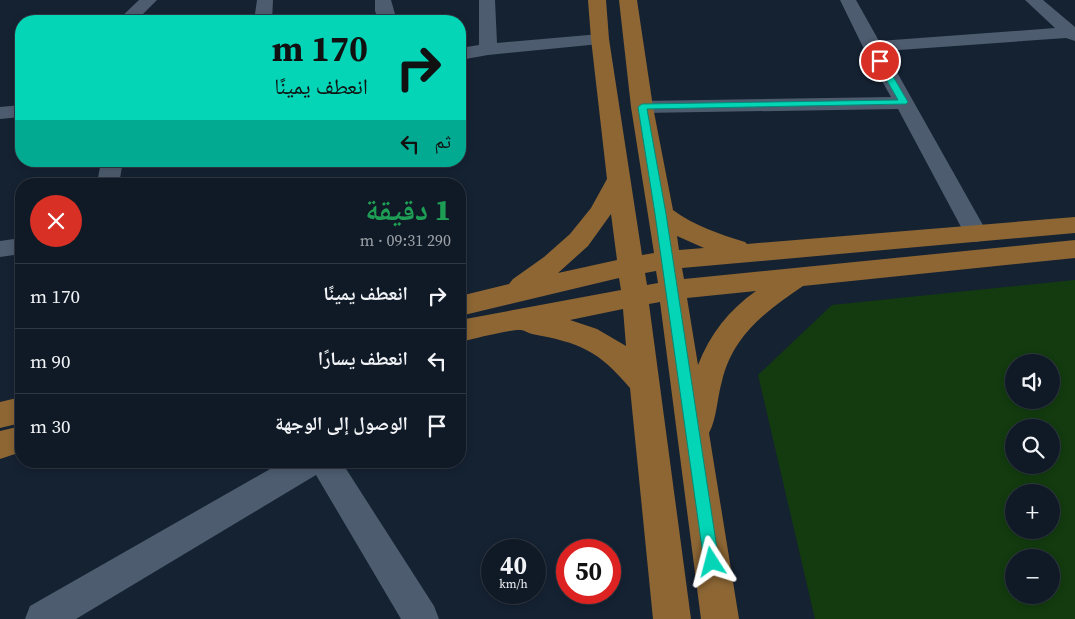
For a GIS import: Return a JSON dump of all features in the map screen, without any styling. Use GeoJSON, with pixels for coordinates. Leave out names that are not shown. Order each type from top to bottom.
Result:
{"type":"FeatureCollection","features":[{"type":"Feature","properties":{"kind":"main road"},"geometry":{"type":"LineString","coordinates":[[597,0],[600,39],[645,384],[672,619]]}},
{"type":"Feature","properties":{"kind":"main road"},"geometry":{"type":"LineString","coordinates":[[628,0],[642,107],[660,214],[720,619]]}},
{"type":"Feature","properties":{"kind":"main road"},"geometry":{"type":"LineString","coordinates":[[511,294],[550,267],[582,238],[604,209],[618,180]]}},
{"type":"Feature","properties":{"kind":"main road"},"geometry":{"type":"LineString","coordinates":[[660,214],[682,230],[710,242],[741,249],[773,250]]}},
{"type":"Feature","properties":{"kind":"main road"},"geometry":{"type":"LineString","coordinates":[[466,330],[509,322],[632,281],[667,260],[1075,225]]}},
{"type":"Feature","properties":{"kind":"main road"},"geometry":{"type":"LineString","coordinates":[[466,305],[511,294],[632,281],[671,290],[1075,249]]}},
{"type":"Feature","properties":{"kind":"main road"},"geometry":{"type":"LineString","coordinates":[[695,447],[701,400],[711,364],[727,334],[749,311],[796,278]]}},
{"type":"Feature","properties":{"kind":"main road"},"geometry":{"type":"LineString","coordinates":[[509,322],[549,324],[587,336],[619,356],[645,384]]}},
{"type":"Feature","properties":{"kind":"main road"},"geometry":{"type":"LineString","coordinates":[[0,415],[15,411]]}},
{"type":"Feature","properties":{"kind":"main road"},"geometry":{"type":"LineString","coordinates":[[0,445],[15,441]]}},
{"type":"Feature","properties":{"kind":"street"},"geometry":{"type":"LineString","coordinates":[[133,15],[149,0]]}},
{"type":"Feature","properties":{"kind":"street"},"geometry":{"type":"LineString","coordinates":[[264,15],[265,0]]}},
{"type":"Feature","properties":{"kind":"street"},"geometry":{"type":"LineString","coordinates":[[383,0],[386,15]]}},
{"type":"Feature","properties":{"kind":"street"},"geometry":{"type":"LineString","coordinates":[[487,0],[488,49]]}},
{"type":"Feature","properties":{"kind":"street"},"geometry":{"type":"LineString","coordinates":[[848,0],[976,234]]}},
{"type":"Feature","properties":{"kind":"street"},"geometry":{"type":"LineString","coordinates":[[1033,0],[1073,34]]}},
{"type":"Feature","properties":{"kind":"street"},"geometry":{"type":"LineString","coordinates":[[872,47],[1073,34]]}},
{"type":"Feature","properties":{"kind":"street"},"geometry":{"type":"LineString","coordinates":[[466,53],[488,49],[600,39]]}},
{"type":"Feature","properties":{"kind":"street"},"geometry":{"type":"LineString","coordinates":[[642,107],[903,102]]}},
{"type":"Feature","properties":{"kind":"street"},"geometry":{"type":"LineString","coordinates":[[0,113],[15,112]]}},
{"type":"Feature","properties":{"kind":"street"},"geometry":{"type":"LineString","coordinates":[[0,249],[15,247]]}},
{"type":"Feature","properties":{"kind":"street"},"geometry":{"type":"LineString","coordinates":[[43,619],[300,468]]}},
{"type":"Feature","properties":{"kind":"street"},"geometry":{"type":"LineString","coordinates":[[328,468],[421,619]]}},
{"type":"Feature","properties":{"kind":"green space"},"geometry":{"type":"Polygon","coordinates":[[[1075,280],[1075,619],[815,619],[758,375],[832,305],[1075,280]]]}},
{"type":"Feature","properties":{"kind":"route"},"geometry":{"type":"LineString","coordinates":[[712,562],[660,214],[642,107],[903,102],[880,61]]}}]}
